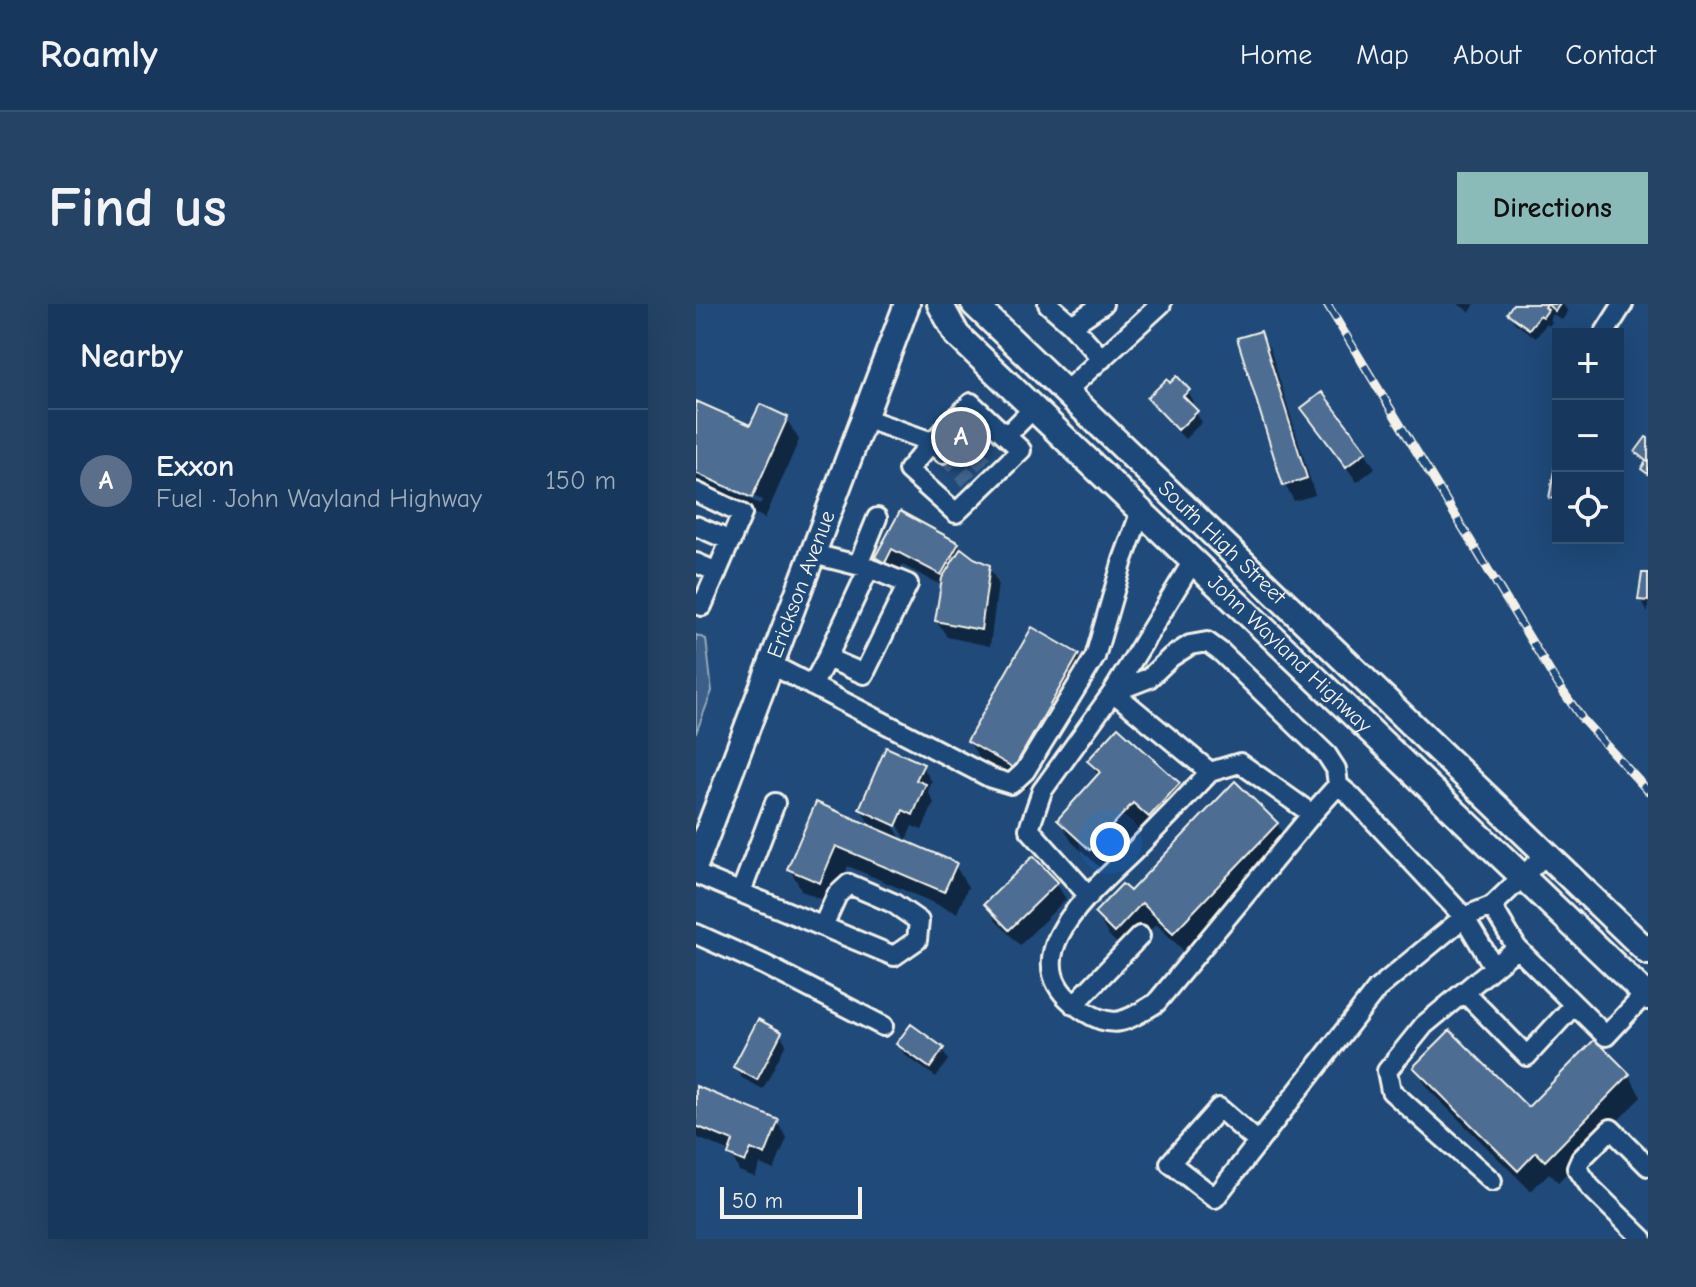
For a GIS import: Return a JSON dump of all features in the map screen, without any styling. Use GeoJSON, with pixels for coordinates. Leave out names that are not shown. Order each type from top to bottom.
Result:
{"type":"FeatureCollection","features":[{"type":"Feature","properties":{"kind":"main road","name":"Erickson Avenue"},"geometry":{"type":"LineString","coordinates":[[696,863],[907,304]]}},
{"type":"Feature","properties":{"kind":"main road","name":"John Wayland Highway"},"geometry":{"type":"LineString","coordinates":[[940,304],[957,335],[1646,996]]}},
{"type":"Feature","properties":{"kind":"main road","name":"South High Street"},"geometry":{"type":"LineString","coordinates":[[974,304],[1546,854]]}},
{"type":"Feature","properties":{"kind":"main road"},"geometry":{"type":"LineString","coordinates":[[1546,854],[1648,952]]}},
{"type":"Feature","properties":{"kind":"street"},"geometry":{"type":"LineString","coordinates":[[1048,304],[1072,325],[1102,359]]}},
{"type":"Feature","properties":{"kind":"street"},"geometry":{"type":"LineString","coordinates":[[1072,325],[1103,304]]}},
{"type":"Feature","properties":{"kind":"street"},"geometry":{"type":"LineString","coordinates":[[1065,392],[1161,304]]}},
{"type":"Feature","properties":{"kind":"street"},"geometry":{"type":"LineString","coordinates":[[1608,328],[1623,304]]}},
{"type":"Feature","properties":{"kind":"street"},"geometry":{"type":"LineString","coordinates":[[971,403],[1006,436],[1021,450],[975,484],[956,513],[908,470],[938,448],[971,403]]}},
{"type":"Feature","properties":{"kind":"street"},"geometry":{"type":"LineString","coordinates":[[1006,436],[1034,408]]}},
{"type":"Feature","properties":{"kind":"street"},"geometry":{"type":"LineString","coordinates":[[864,418],[938,448]]}},
{"type":"Feature","properties":{"kind":"street"},"geometry":{"type":"LineString","coordinates":[[696,492],[742,514],[702,606],[696,603]]}},
{"type":"Feature","properties":{"kind":"street"},"geometry":{"type":"LineString","coordinates":[[772,665],[991,778],[1011,784],[1025,771],[1095,657],[1123,560],[1141,511]]}},
{"type":"Feature","properties":{"kind":"street"},"geometry":{"type":"LineString","coordinates":[[812,686],[827,658],[863,567],[877,518]]}},
{"type":"Feature","properties":{"kind":"street"},"geometry":{"type":"LineString","coordinates":[[696,526],[731,541]]}},
{"type":"Feature","properties":{"kind":"street"},"geometry":{"type":"LineString","coordinates":[[813,554],[863,567],[908,584],[864,674],[827,658]]}},
{"type":"Feature","properties":{"kind":"street"},"geometry":{"type":"LineString","coordinates":[[1089,896],[1029,829],[1042,791],[1113,692],[1193,561]]}},
{"type":"Feature","properties":{"kind":"street"},"geometry":{"type":"LineString","coordinates":[[696,563],[717,572]]}},
{"type":"Feature","properties":{"kind":"street"},"geometry":{"type":"LineString","coordinates":[[1113,692],[1149,678],[1171,657],[1190,645],[1207,642],[1327,755],[1336,769],[1338,785],[1464,917],[1494,967]]}},
{"type":"Feature","properties":{"kind":"street"},"geometry":{"type":"LineString","coordinates":[[1113,692],[1210,772]]}},
{"type":"Feature","properties":{"kind":"street"},"geometry":{"type":"LineString","coordinates":[[1312,814],[1240,763],[1210,772],[1066,920],[1052,954],[1053,978],[1074,1005],[1100,1021],[1127,1021],[1156,1003],[1338,785]]}},
{"type":"Feature","properties":{"kind":"street"},"geometry":{"type":"LineString","coordinates":[[741,892],[775,803]]}},
{"type":"Feature","properties":{"kind":"street"},"geometry":{"type":"LineString","coordinates":[[1258,1142],[1219,1108],[1170,1163],[1215,1198],[1377,989],[1464,917],[1492,906],[1546,854]]}},
{"type":"Feature","properties":{"kind":"street"},"geometry":{"type":"LineString","coordinates":[[696,874],[894,956],[917,940],[919,921],[893,903],[849,884],[837,895],[823,926]]}},
{"type":"Feature","properties":{"kind":"street"},"geometry":{"type":"LineString","coordinates":[[1492,906],[1517,948],[1606,1036],[1646,996]]}},
{"type":"Feature","properties":{"kind":"street"},"geometry":{"type":"LineString","coordinates":[[696,934],[765,965],[883,1026]]}},
{"type":"Feature","properties":{"kind":"street"},"geometry":{"type":"LineString","coordinates":[[1074,1005],[1140,936]]}},
{"type":"Feature","properties":{"kind":"street"},"geometry":{"type":"LineString","coordinates":[[1492,1181],[1391,1091],[1387,1071],[1424,1025],[1517,948]]}},
{"type":"Feature","properties":{"kind":"street"},"geometry":{"type":"LineString","coordinates":[[1464,992],[1527,1056],[1573,1006]]}},
{"type":"Feature","properties":{"kind":"street"},"geometry":{"type":"LineString","coordinates":[[1643,1239],[1590,1187],[1577,1168],[1581,1159],[1611,1129],[1648,1166]]}},
{"type":"Feature","properties":{"kind":"shaded area"},"geometry":{"type":"Polygon","coordinates":[[[696,635],[706,639],[712,691],[696,733],[696,635]]]}},
{"type":"Feature","properties":{"kind":"building"},"geometry":{"type":"Polygon","coordinates":[[[1513,304],[1547,304],[1545,307],[1548,310],[1529,329],[1507,313],[1513,304]]]}},
{"type":"Feature","properties":{"kind":"building"},"geometry":{"type":"Polygon","coordinates":[[[1547,304],[1560,304],[1555,311],[1547,304]]]}},
{"type":"Feature","properties":{"kind":"building"},"geometry":{"type":"Polygon","coordinates":[[[1261,331],[1307,478],[1283,486],[1237,338],[1261,331]]]}},
{"type":"Feature","properties":{"kind":"building"},"geometry":{"type":"Polygon","coordinates":[[[1177,376],[1190,390],[1183,396],[1198,411],[1178,430],[1147,398],[1167,379],[1170,383],[1177,376]]]}},
{"type":"Feature","properties":{"kind":"building"},"geometry":{"type":"Polygon","coordinates":[[[1322,392],[1367,451],[1346,467],[1301,408],[1322,392]]]}},
{"type":"Feature","properties":{"kind":"building"},"geometry":{"type":"Polygon","coordinates":[[[696,401],[750,425],[760,404],[788,417],[752,498],[696,473],[696,401]]]}},
{"type":"Feature","properties":{"kind":"building"},"geometry":{"type":"Polygon","coordinates":[[[1646,437],[1648,474],[1641,469],[1646,461],[1635,452],[1646,437]]]}},
{"type":"Feature","properties":{"kind":"building"},"geometry":{"type":"Polygon","coordinates":[[[900,511],[959,543],[941,575],[892,549],[885,563],[875,557],[900,511]]]}},
{"type":"Feature","properties":{"kind":"building"},"geometry":{"type":"Polygon","coordinates":[[[961,548],[990,565],[981,630],[935,621],[942,578],[961,548]]]}},
{"type":"Feature","properties":{"kind":"building"},"geometry":{"type":"Polygon","coordinates":[[[1642,573],[1648,573],[1648,601],[1638,600],[1642,573]]]}},
{"type":"Feature","properties":{"kind":"building"},"geometry":{"type":"Polygon","coordinates":[[[1032,627],[1079,654],[1014,768],[967,741],[1032,627]]]}},
{"type":"Feature","properties":{"kind":"building"},"geometry":{"type":"Polygon","coordinates":[[[1118,727],[1180,783],[1149,817],[1133,803],[1090,850],[1057,820],[1100,772],[1087,761],[1118,727]]]}},
{"type":"Feature","properties":{"kind":"building"},"geometry":{"type":"Polygon","coordinates":[[[886,747],[924,764],[916,780],[926,784],[913,815],[903,810],[896,826],[859,809],[886,747]]]}},
{"type":"Feature","properties":{"kind":"building"},"geometry":{"type":"Polygon","coordinates":[[[1235,781],[1278,823],[1173,933],[1142,903],[1114,933],[1094,913],[1122,884],[1130,891],[1235,781]]]}},
{"type":"Feature","properties":{"kind":"building"},"geometry":{"type":"Polygon","coordinates":[[[816,802],[957,863],[944,892],[836,846],[820,883],[787,869],[816,802]]]}},
{"type":"Feature","properties":{"kind":"building"},"geometry":{"type":"Polygon","coordinates":[[[1033,856],[1058,882],[1009,930],[984,904],[1033,856]]]}},
{"type":"Feature","properties":{"kind":"building"},"geometry":{"type":"Polygon","coordinates":[[[758,1019],[782,1032],[757,1080],[733,1067],[758,1019]]]}},
{"type":"Feature","properties":{"kind":"building"},"geometry":{"type":"Polygon","coordinates":[[[911,1024],[944,1048],[930,1068],[896,1044],[911,1024]]]}},
{"type":"Feature","properties":{"kind":"building"},"geometry":{"type":"Polygon","coordinates":[[[1450,1030],[1528,1107],[1595,1039],[1630,1074],[1545,1161],[1536,1152],[1518,1171],[1413,1067],[1450,1030]]]}},
{"type":"Feature","properties":{"kind":"building"},"geometry":{"type":"Polygon","coordinates":[[[696,1086],[779,1120],[765,1155],[751,1149],[745,1162],[728,1155],[733,1141],[696,1126],[696,1086]]]}},
{"type":"Feature","properties":{"kind":"tunnel"},"geometry":{"type":"LineString","coordinates":[[957,438],[985,464]]}},
{"type":"Feature","properties":{"kind":"tunnel"},"geometry":{"type":"LineString","coordinates":[[943,453],[969,480]]}},
{"type":"Feature","properties":{"kind":"railway"},"geometry":{"type":"LineString","coordinates":[[1327,304],[1555,680],[1583,720],[1648,791]]}},
{"type":"Feature","properties":{"kind":"place","name":"Exxon"},"geometry":{"type":"Point","coordinates":[961,437]}}]}
